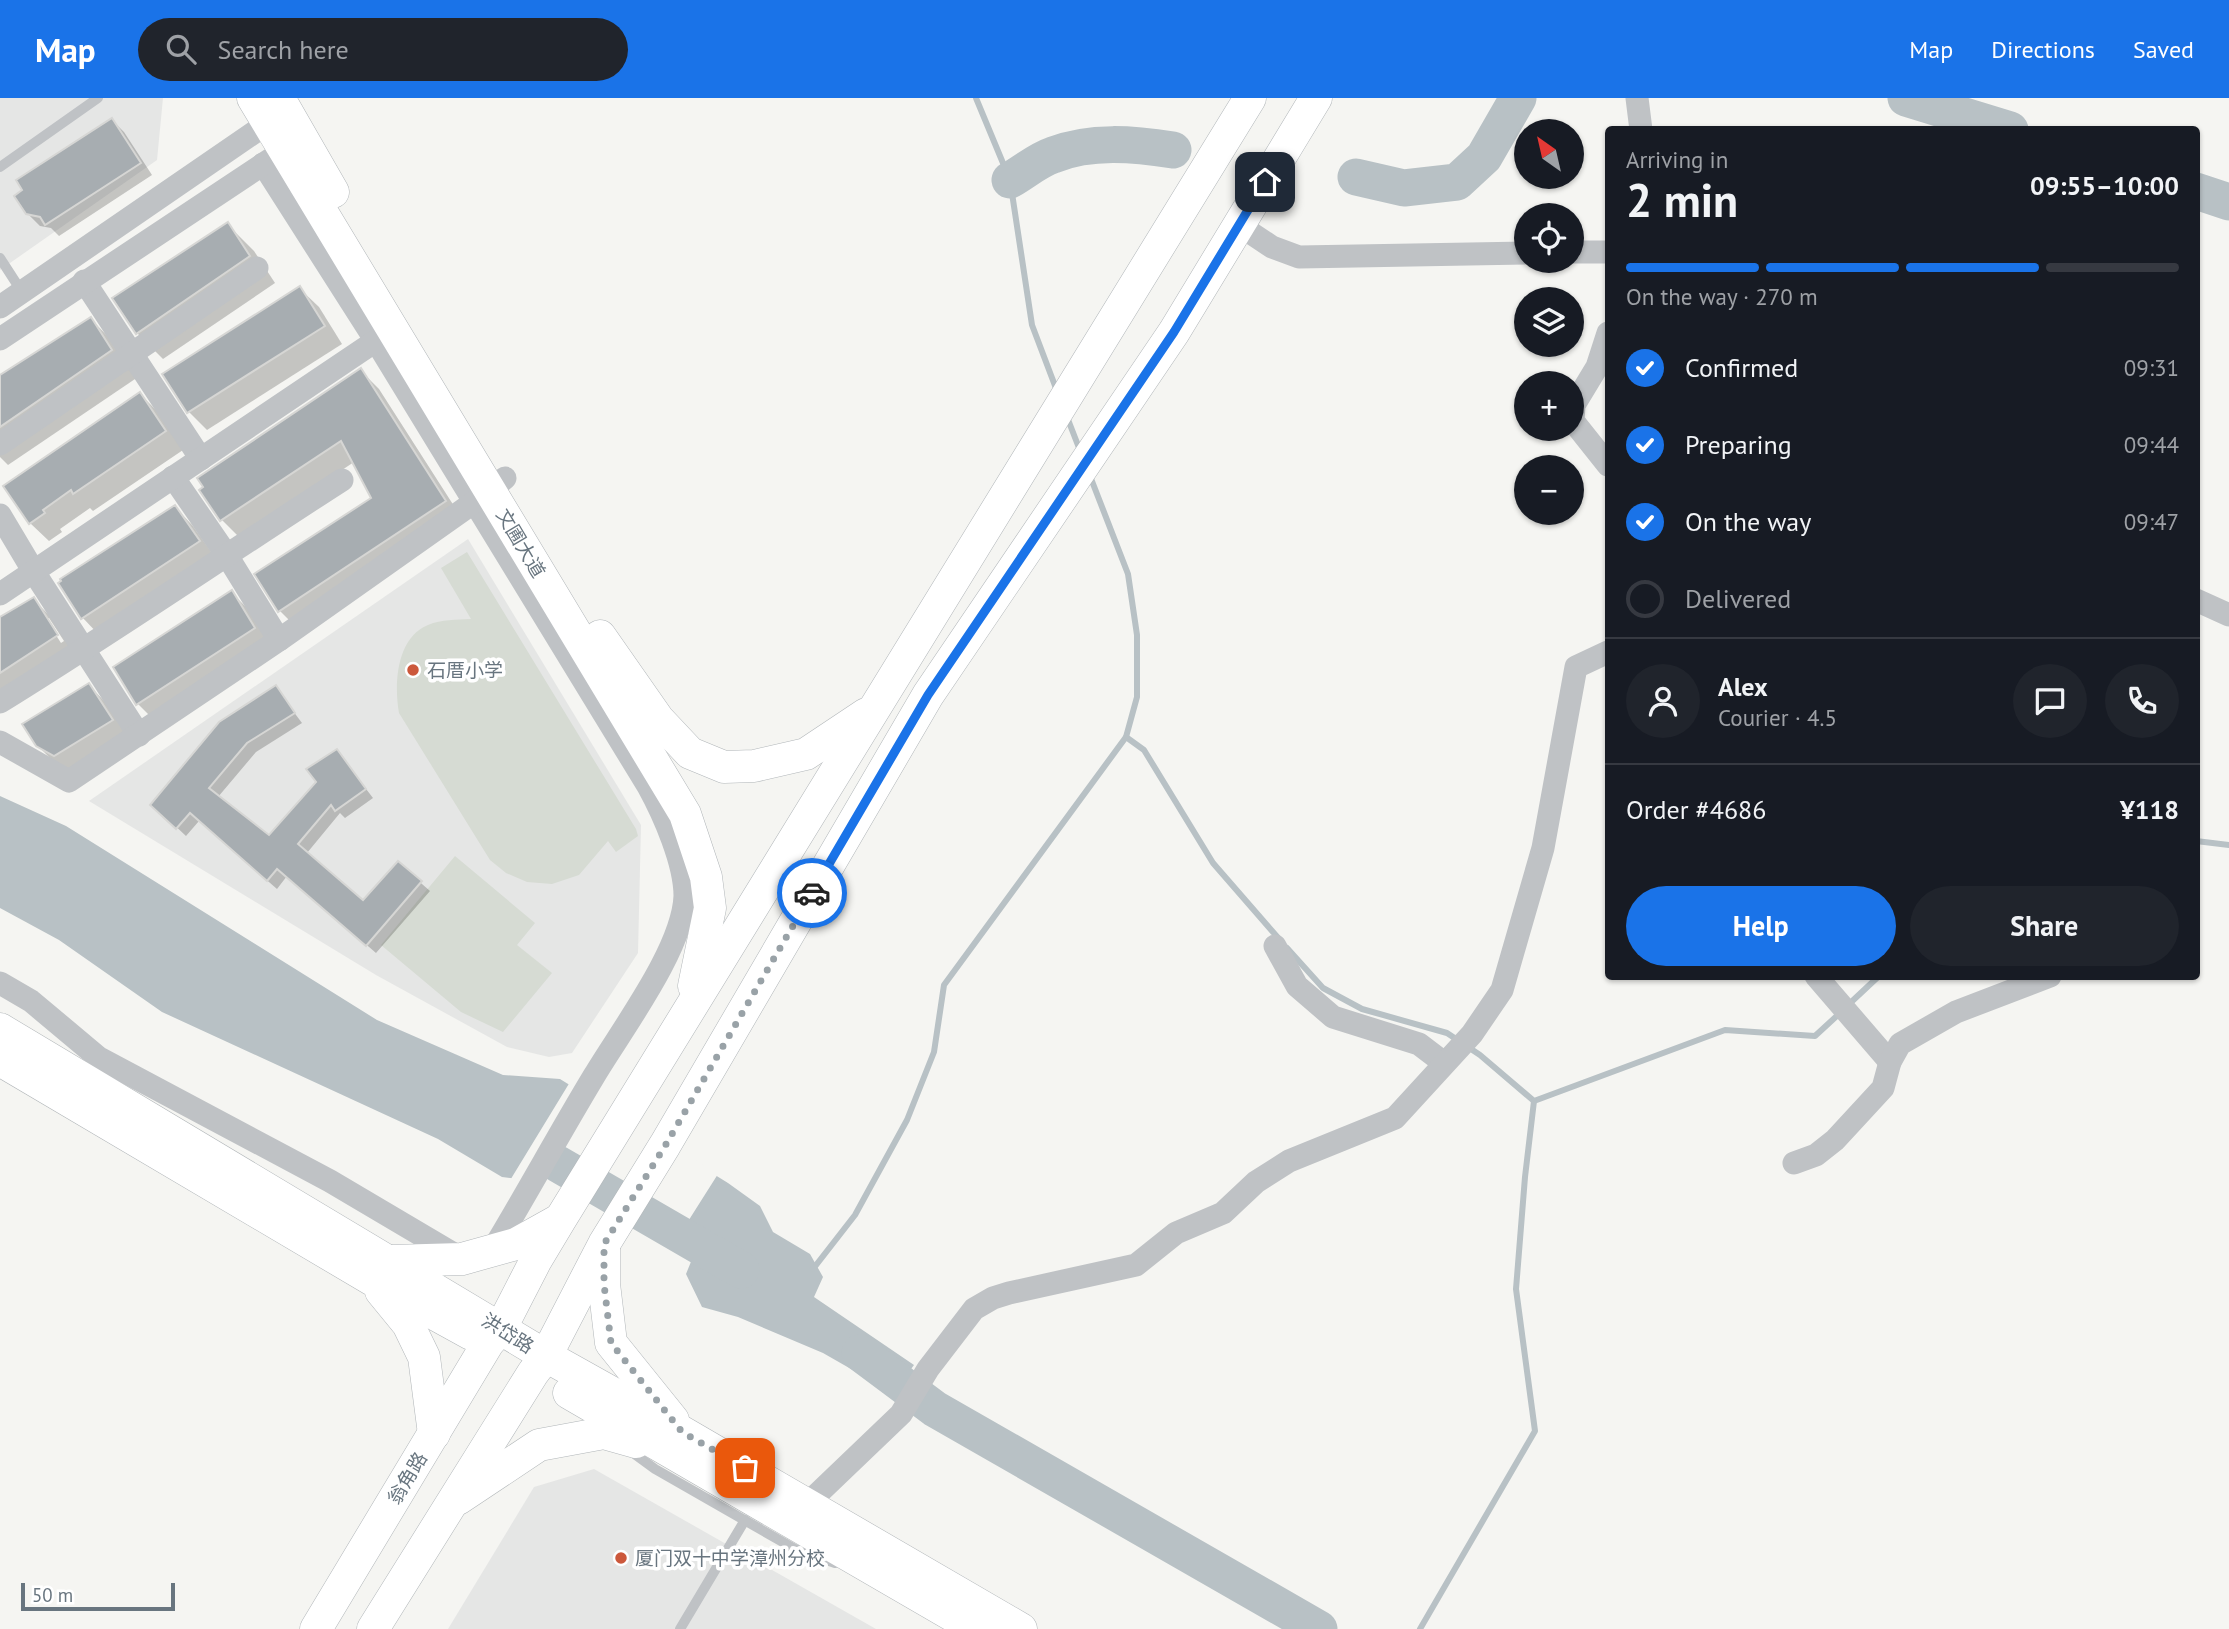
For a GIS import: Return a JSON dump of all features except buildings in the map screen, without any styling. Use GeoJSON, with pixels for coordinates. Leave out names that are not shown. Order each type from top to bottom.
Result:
{"type":"FeatureCollection","features":[{"type":"Feature","properties":{"kind":"main road","name":"翁角路"},"geometry":{"type":"LineString","coordinates":[[316,1629],[494,1336],[560,1220],[1250,98]]}},
{"type":"Feature","properties":{"kind":"main road"},"geometry":{"type":"LineString","coordinates":[[373,1629],[539,1364],[604,1244],[665,1146],[928,695],[1174,332],[1316,98]]}},
{"type":"Feature","properties":{"kind":"main road","name":"文圃大道"},"geometry":{"type":"LineString","coordinates":[[271,107],[283,151],[384,335],[489,491],[601,638],[658,719],[690,753],[724,767],[754,766],[806,754],[873,709]]}},
{"type":"Feature","properties":{"kind":"main road","name":"文圃大道"},"geometry":{"type":"LineString","coordinates":[[283,151],[685,814],[706,877],[709,908],[689,1010]]}},
{"type":"Feature","properties":{"kind":"main road"},"geometry":{"type":"LineString","coordinates":[[0,1029],[381,1270],[424,1357],[434,1434]]}},
{"type":"Feature","properties":{"kind":"main road"},"geometry":{"type":"LineString","coordinates":[[0,1060],[381,1270],[675,1441],[976,1629]]}},
{"type":"Feature","properties":{"kind":"main road"},"geometry":{"type":"LineString","coordinates":[[381,1270],[477,1255],[516,1244],[560,1220]]}},
{"type":"Feature","properties":{"kind":"main road"},"geometry":{"type":"LineString","coordinates":[[604,1244],[604,1284],[611,1343],[675,1441]]}},
{"type":"Feature","properties":{"kind":"main road"},"geometry":{"type":"LineString","coordinates":[[448,1506],[539,1445],[604,1433],[675,1441],[807,1504],[1021,1629]]}},
{"type":"Feature","properties":{"kind":"street"},"geometry":{"type":"LineString","coordinates":[[1637,98],[1640,126]]}},
{"type":"Feature","properties":{"kind":"street"},"geometry":{"type":"LineString","coordinates":[[0,307],[271,107]]}},
{"type":"Feature","properties":{"kind":"street"},"geometry":{"type":"LineString","coordinates":[[0,339],[283,151]]}},
{"type":"Feature","properties":{"kind":"street"},"geometry":{"type":"LineString","coordinates":[[1239,225],[1272,247],[1299,257],[1514,253]]}},
{"type":"Feature","properties":{"kind":"street"},"geometry":{"type":"LineString","coordinates":[[1584,252],[1605,252]]}},
{"type":"Feature","properties":{"kind":"street"},"geometry":{"type":"LineString","coordinates":[[0,444],[257,268]]}},
{"type":"Feature","properties":{"kind":"street"},"geometry":{"type":"LineString","coordinates":[[84,281],[201,459]]}},
{"type":"Feature","properties":{"kind":"street"},"geometry":{"type":"LineString","coordinates":[[0,594],[384,335]]}},
{"type":"Feature","properties":{"kind":"street"},"geometry":{"type":"LineString","coordinates":[[1605,342],[1597,367],[1574,405],[1573,421],[1605,461]]}},
{"type":"Feature","properties":{"kind":"street"},"geometry":{"type":"LineString","coordinates":[[173,477],[226,554],[279,640]]}},
{"type":"Feature","properties":{"kind":"street"},"geometry":{"type":"LineString","coordinates":[[0,702],[85,650],[226,554],[342,480]]}},
{"type":"Feature","properties":{"kind":"street"},"geometry":{"type":"LineString","coordinates":[[0,742],[69,781],[279,640],[489,491],[663,814],[679,863],[685,895],[679,932],[646,993],[585,1091],[520,1204],[477,1255],[253,1142],[99,1058],[31,1001],[0,983]]}},
{"type":"Feature","properties":{"kind":"street"},"geometry":{"type":"LineString","coordinates":[[0,515],[139,735]]}},
{"type":"Feature","properties":{"kind":"street"},"geometry":{"type":"LineString","coordinates":[[2200,602],[2229,615]]}},
{"type":"Feature","properties":{"kind":"street"},"geometry":{"type":"LineString","coordinates":[[807,1504],[901,1414],[928,1369],[974,1309],[993,1298],[1009,1293],[1136,1265],[1176,1233],[1223,1213],[1256,1182],[1289,1160],[1395,1118],[1472,1034],[1502,990],[1543,848],[1576,667],[1605,653]]}},
{"type":"Feature","properties":{"kind":"street"},"geometry":{"type":"LineString","coordinates":[[1275,946],[1297,986],[1333,1017],[1419,1044],[1447,1059]]}},
{"type":"Feature","properties":{"kind":"street"},"geometry":{"type":"LineString","coordinates":[[1883,1055],[1956,1012],[2040,980]]}},
{"type":"Feature","properties":{"kind":"street"},"geometry":{"type":"LineString","coordinates":[[1794,1163],[1816,1154],[1835,1140],[1883,1088],[1883,1055],[1819,981]]}},
{"type":"Feature","properties":{"kind":"lane"},"geometry":{"type":"LineString","coordinates":[[0,167],[98,98]]}},
{"type":"Feature","properties":{"kind":"lane"},"geometry":{"type":"LineString","coordinates":[[0,258],[22,292]]}},
{"type":"Feature","properties":{"kind":"lane"},"geometry":{"type":"LineString","coordinates":[[604,1433],[655,1469],[795,1549],[852,1569],[889,1577]]}},
{"type":"Feature","properties":{"kind":"lane"},"geometry":{"type":"LineString","coordinates":[[680,1629],[744,1520]]}},
{"type":"Feature","properties":{"kind":"shaded area"},"geometry":{"type":"Polygon","coordinates":[[[0,98],[163,98],[157,160],[0,270],[0,98]]]}},
{"type":"Feature","properties":{"kind":"shaded area","name":"石厝小学"},"geometry":{"type":"Polygon","coordinates":[[[468,539],[641,825],[638,953],[572,1053],[549,1057],[507,1047],[376,975],[89,801],[468,539]]]}},
{"type":"Feature","properties":{"kind":"shaded area"},"geometry":{"type":"Polygon","coordinates":[[[467,552],[638,836],[616,852],[608,841],[579,875],[552,884],[527,882],[506,873],[490,860],[399,713],[398,676],[403,651],[409,640],[417,631],[433,623],[471,619],[441,568],[467,552]]]}},
{"type":"Feature","properties":{"kind":"shaded area"},"geometry":{"type":"Polygon","coordinates":[[[0,796],[66,826],[377,1020],[503,1075],[560,1079],[728,1183],[760,1206],[773,1232],[810,1254],[823,1277],[814,1297],[914,1365],[893,1393],[823,1353],[738,1317],[702,1307],[686,1274],[699,1242],[619,1190],[502,1177],[438,1139],[162,1012],[59,940],[0,908],[0,796]]]}},
{"type":"Feature","properties":{"kind":"shaded area"},"geometry":{"type":"Polygon","coordinates":[[[455,856],[535,923],[517,945],[552,973],[503,1032],[461,1012],[381,945],[455,856]]]}},
{"type":"Feature","properties":{"kind":"shaded area","name":"厦门双十中学漳州分校"},"geometry":{"type":"Polygon","coordinates":[[[594,1469],[876,1629],[448,1629],[534,1487],[594,1469]]]}},
{"type":"Feature","properties":{"kind":"pier"},"geometry":{"type":"Polygon","coordinates":[[[570,1082],[718,1174],[680,1234],[617,1193],[509,1182],[570,1082]]]}},
{"type":"Feature","properties":{"kind":"waterway"},"geometry":{"type":"LineString","coordinates":[[976,98],[1010,180],[1032,325],[1057,391]]}},
{"type":"Feature","properties":{"kind":"waterway"},"geometry":{"type":"LineString","coordinates":[[1356,177],[1404,188],[1457,182],[1484,157],[1518,98]]}},
{"type":"Feature","properties":{"kind":"waterway"},"geometry":{"type":"LineString","coordinates":[[1906,98],[1997,126]]}},
{"type":"Feature","properties":{"kind":"waterway"},"geometry":{"type":"LineString","coordinates":[[1010,180],[1047,157],[1082,147],[1128,145],[1173,150]]}},
{"type":"Feature","properties":{"kind":"waterway"},"geometry":{"type":"LineString","coordinates":[[2200,192],[2229,202]]}},
{"type":"Feature","properties":{"kind":"waterway"},"geometry":{"type":"LineString","coordinates":[[1067,417],[1081,453]]}},
{"type":"Feature","properties":{"kind":"waterway"},"geometry":{"type":"LineString","coordinates":[[813,1269],[855,1215],[907,1120],[934,1052],[944,985],[1126,737],[1137,697],[1137,635],[1128,574],[1090,476]]}},
{"type":"Feature","properties":{"kind":"waterway"},"geometry":{"type":"LineString","coordinates":[[1126,737],[1144,750],[1213,863],[1280,940]]}},
{"type":"Feature","properties":{"kind":"waterway"},"geometry":{"type":"LineString","coordinates":[[2200,841],[2229,845]]}},
{"type":"Feature","properties":{"kind":"waterway"},"geometry":{"type":"LineString","coordinates":[[1287,948],[1323,988],[1362,1009],[1447,1033],[1480,1055],[1534,1101],[1725,1030],[1815,1036],[1840,1013]]}},
{"type":"Feature","properties":{"kind":"waterway"},"geometry":{"type":"LineString","coordinates":[[1848,1005],[1875,980]]}},
{"type":"Feature","properties":{"kind":"waterway"},"geometry":{"type":"LineString","coordinates":[[1420,1629],[1535,1431],[1516,1289],[1534,1101]]}},
{"type":"Feature","properties":{"kind":"waterway"},"geometry":{"type":"LineString","coordinates":[[558,1164],[741,1270]]}},
{"type":"Feature","properties":{"kind":"waterway"},"geometry":{"type":"LineString","coordinates":[[860,1353],[935,1409],[1319,1629]]}},
{"type":"Feature","properties":{"kind":"way so far"},"geometry":{"type":"LineString","coordinates":[[745,1468],[682,1432],[611,1343],[604,1284],[604,1244],[665,1146],[812,893]]}},
{"type":"Feature","properties":{"kind":"place","name":"石厝小学"},"geometry":{"type":"Point","coordinates":[413,670]}},
{"type":"Feature","properties":{"kind":"place","name":"厦门双十中学漳州分校"},"geometry":{"type":"Point","coordinates":[621,1558]}},
{"type":"Feature","properties":{"kind":"route"},"geometry":{"type":"LineString","coordinates":[[812,893],[928,695],[1174,332],[1265,182]]}}]}
